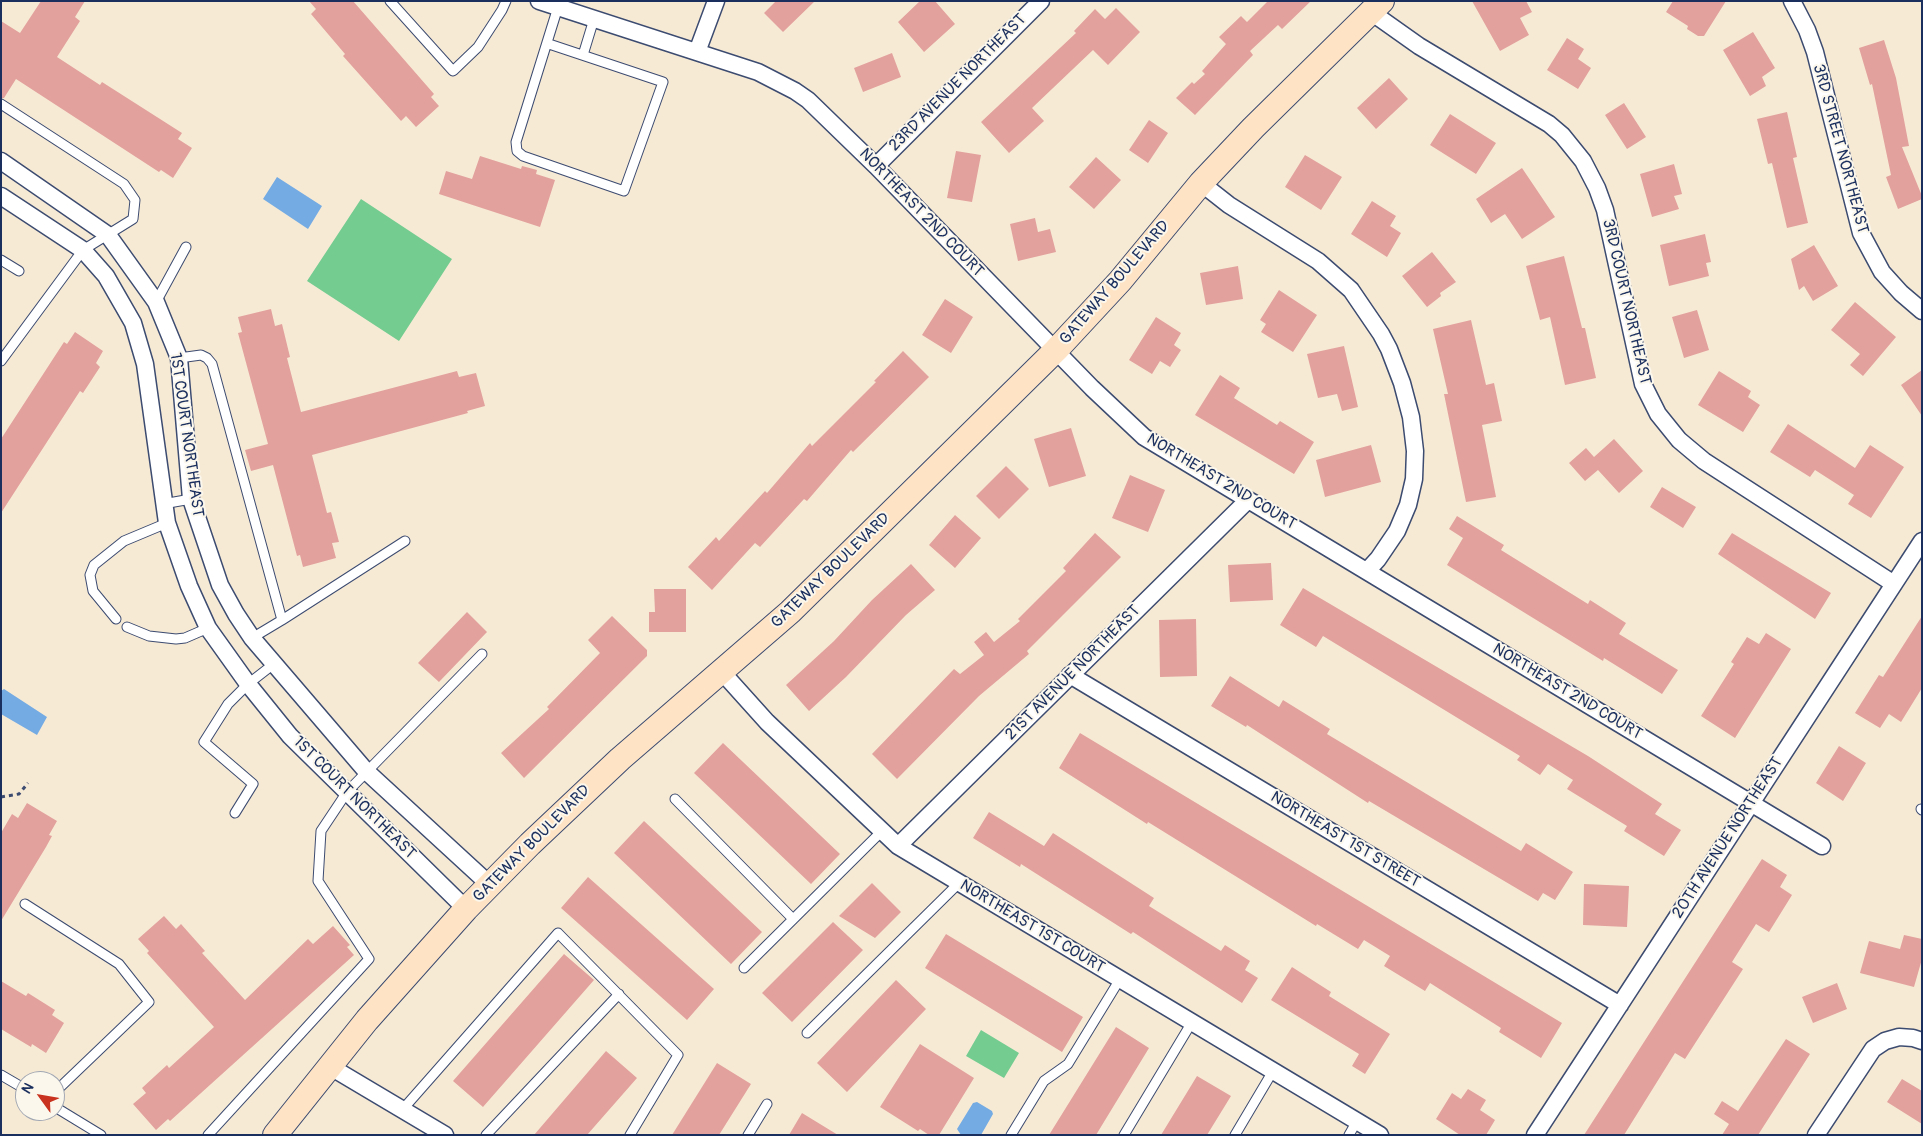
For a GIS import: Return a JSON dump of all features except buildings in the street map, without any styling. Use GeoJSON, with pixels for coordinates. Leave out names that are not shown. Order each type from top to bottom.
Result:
{"type":"FeatureCollection","features":[{"type":"Feature","properties":{"kind":"main road","name":"GATEWAY BOULEVARD"},"geometry":{"type":"LineString","coordinates":[[275,1135],[329,1066],[392,991],[466,909],[598,779],[790,612],[1056,350],[1120,281],[1201,183],[1253,128],[1376,7]]}},
{"type":"Feature","properties":{"kind":"street","name":"NORTHEAST 2ND COURT"},"geometry":{"type":"LineString","coordinates":[[539,1],[697,52],[781,82],[808,100],[876,166],[1144,437],[1822,846]]}},
{"type":"Feature","properties":{"kind":"street"},"geometry":{"type":"LineString","coordinates":[[697,52],[716,1]]}},
{"type":"Feature","properties":{"kind":"street","name":"23RD AVENUE NORTHEAST"},"geometry":{"type":"LineString","coordinates":[[876,166],[1041,1]]}},
{"type":"Feature","properties":{"kind":"street","name":"3RD STREET NORTHEAST"},"geometry":{"type":"LineString","coordinates":[[1792,1],[1808,30],[1815,52],[1861,233],[1882,272],[1901,294],[1922,311]]}},
{"type":"Feature","properties":{"kind":"street","name":"3RD COURT NORTHEAST"},"geometry":{"type":"LineString","coordinates":[[1376,7],[1419,46],[1549,124],[1562,135],[1583,161],[1595,182],[1605,210],[1643,384],[1658,414],[1679,440],[1704,461],[1894,584]]}},
{"type":"Feature","properties":{"kind":"street","name":"1ST COURT NORTHEAST"},"geometry":{"type":"LineString","coordinates":[[1,161],[108,234],[156,302],[178,358],[191,499],[220,586],[252,638],[366,772],[490,885]]}},
{"type":"Feature","properties":{"kind":"street"},"geometry":{"type":"LineString","coordinates":[[1201,183],[1229,205],[1318,261],[1351,290],[1381,334],[1389,350],[1402,383],[1411,417],[1415,452],[1414,479],[1408,506],[1397,531],[1378,560],[1368,571]]}},
{"type":"Feature","properties":{"kind":"street","name":"1ST COURT NORTHEAST"},"geometry":{"type":"LineString","coordinates":[[1,196],[83,250],[106,276],[133,323],[145,364],[166,523],[189,586],[208,628],[248,684],[290,736],[466,909]]}},
{"type":"Feature","properties":{"kind":"street","name":"21ST AVENUE NORTHEAST"},"geometry":{"type":"LineString","coordinates":[[898,846],[1248,500]]}},
{"type":"Feature","properties":{"kind":"street","name":"20TH AVENUE NORTHEAST"},"geometry":{"type":"LineString","coordinates":[[1535,1135],[1922,541]]}},
{"type":"Feature","properties":{"kind":"street","name":"NORTHEAST 1ST COURT"},"geometry":{"type":"LineString","coordinates":[[722,672],[774,729],[898,846],[1272,1070],[1353,1128],[1380,1135]]}},
{"type":"Feature","properties":{"kind":"street","name":"NORTHEAST 1ST STREET"},"geometry":{"type":"LineString","coordinates":[[1070,675],[1620,1005]]}},
{"type":"Feature","properties":{"kind":"street"},"geometry":{"type":"LineString","coordinates":[[1816,1135],[1873,1049],[1885,1041],[1899,1037],[1922,1041]]}},
{"type":"Feature","properties":{"kind":"street"},"geometry":{"type":"LineString","coordinates":[[329,1066],[445,1135]]}},
{"type":"Feature","properties":{"kind":"lane"},"geometry":{"type":"LineString","coordinates":[[390,1],[453,71],[478,46],[506,1]]}},
{"type":"Feature","properties":{"kind":"lane"},"geometry":{"type":"LineString","coordinates":[[548,44],[663,82],[624,191],[523,156],[517,151],[516,142],[558,7]]}},
{"type":"Feature","properties":{"kind":"lane"},"geometry":{"type":"LineString","coordinates":[[583,55],[594,19]]}},
{"type":"Feature","properties":{"kind":"lane"},"geometry":{"type":"LineString","coordinates":[[1,104],[124,184],[135,200],[133,219],[83,250],[1,361]]}},
{"type":"Feature","properties":{"kind":"lane"},"geometry":{"type":"LineString","coordinates":[[156,302],[186,247]]}},
{"type":"Feature","properties":{"kind":"lane"},"geometry":{"type":"LineString","coordinates":[[1,260],[18,271]]}},
{"type":"Feature","properties":{"kind":"lane"},"geometry":{"type":"LineString","coordinates":[[178,358],[201,356],[208,358],[212,364],[282,620]]}},
{"type":"Feature","properties":{"kind":"lane"},"geometry":{"type":"LineString","coordinates":[[163,504],[191,499]]}},
{"type":"Feature","properties":{"kind":"lane"},"geometry":{"type":"LineString","coordinates":[[116,619],[93,592],[90,574],[94,566],[124,541],[166,523]]}},
{"type":"Feature","properties":{"kind":"lane"},"geometry":{"type":"LineString","coordinates":[[252,638],[405,540]]}},
{"type":"Feature","properties":{"kind":"lane"},"geometry":{"type":"LineString","coordinates":[[127,627],[149,636],[176,639],[185,638],[208,628]]}},
{"type":"Feature","properties":{"kind":"lane"},"geometry":{"type":"LineString","coordinates":[[208,1135],[369,959],[318,881],[321,831],[347,792],[482,654]]}},
{"type":"Feature","properties":{"kind":"lane"},"geometry":{"type":"LineString","coordinates":[[235,813],[253,784],[204,742],[228,704],[248,684],[275,663]]}},
{"type":"Feature","properties":{"kind":"lane"},"geometry":{"type":"LineString","coordinates":[[675,799],[793,919]]}},
{"type":"Feature","properties":{"kind":"lane"},"geometry":{"type":"LineString","coordinates":[[744,968],[882,830]]}},
{"type":"Feature","properties":{"kind":"lane"},"geometry":{"type":"LineString","coordinates":[[807,1033],[959,882]]}},
{"type":"Feature","properties":{"kind":"lane"},"geometry":{"type":"LineString","coordinates":[[25,904],[119,964],[149,1002],[65,1082]]}},
{"type":"Feature","properties":{"kind":"lane"},"geometry":{"type":"LineString","coordinates":[[403,1109],[558,933],[678,1055],[630,1135]]}},
{"type":"Feature","properties":{"kind":"lane"},"geometry":{"type":"LineString","coordinates":[[1011,1135],[1044,1081],[1068,1064],[1120,979]]}},
{"type":"Feature","properties":{"kind":"lane"},"geometry":{"type":"LineString","coordinates":[[486,1135],[619,994]]}},
{"type":"Feature","properties":{"kind":"lane"},"geometry":{"type":"LineString","coordinates":[[1124,1135],[1192,1022]]}},
{"type":"Feature","properties":{"kind":"lane"},"geometry":{"type":"LineString","coordinates":[[1235,1135],[1272,1070]]}},
{"type":"Feature","properties":{"kind":"lane"},"geometry":{"type":"LineString","coordinates":[[1,1075],[15,1083]]}},
{"type":"Feature","properties":{"kind":"lane"},"geometry":{"type":"LineString","coordinates":[[748,1135],[767,1104]]}},
{"type":"Feature","properties":{"kind":"lane"},"geometry":{"type":"LineString","coordinates":[[65,1113],[100,1135]]}},
{"type":"Feature","properties":{"kind":"path"},"geometry":{"type":"LineString","coordinates":[[1,797],[19,794],[28,783]]}},
{"type":"Feature","properties":{"kind":"green space"},"geometry":{"type":"Polygon","coordinates":[[[361,199],[452,259],[399,341],[307,281],[361,199]]]}},
{"type":"Feature","properties":{"kind":"green space"},"geometry":{"type":"Polygon","coordinates":[[[981,1030],[1019,1053],[1004,1078],[966,1056],[981,1030]]]}},
{"type":"Feature","properties":{"kind":"water"},"geometry":{"type":"Polygon","coordinates":[[[277,177],[322,206],[308,229],[263,199],[277,177]]]}},
{"type":"Feature","properties":{"kind":"water"},"geometry":{"type":"Polygon","coordinates":[[[4,689],[47,717],[37,735],[1,714],[1,691],[4,689]]]}},
{"type":"Feature","properties":{"kind":"water"},"geometry":{"type":"Polygon","coordinates":[[[977,1102],[992,1111],[993,1114],[981,1135],[961,1135],[957,1129],[973,1103],[977,1102]]]}}]}
